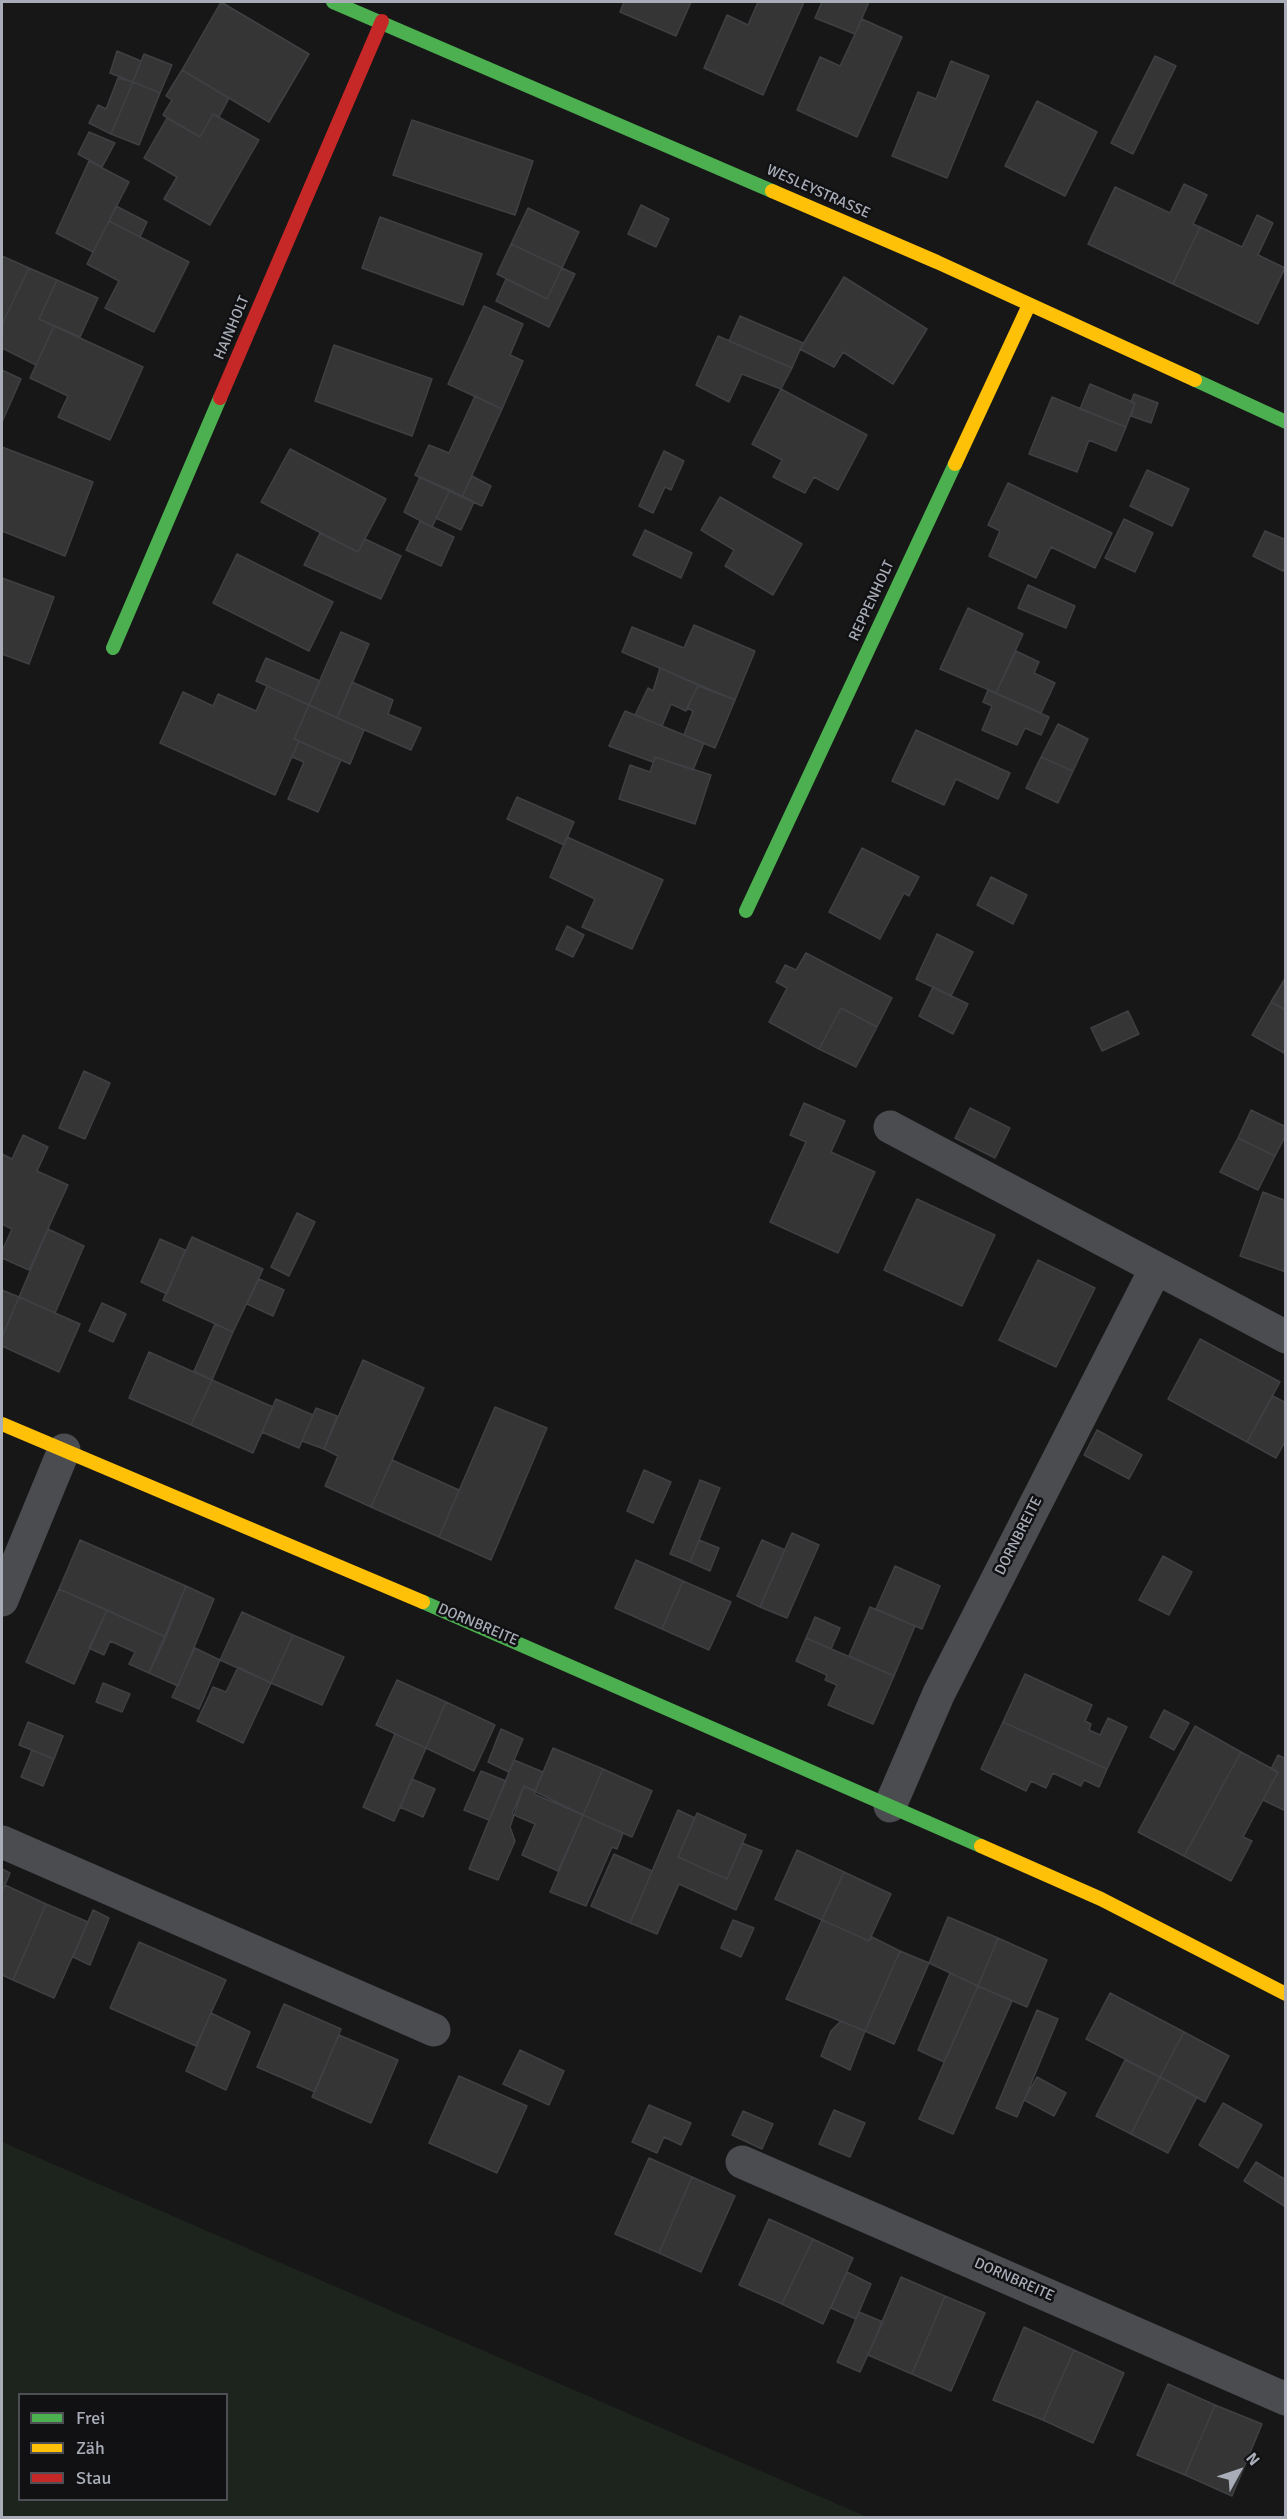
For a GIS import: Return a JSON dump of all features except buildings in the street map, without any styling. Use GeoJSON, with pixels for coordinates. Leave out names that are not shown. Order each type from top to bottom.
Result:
{"type":"FeatureCollection","features":[{"type":"Feature","properties":{"kind":"street","name":"WESLEYSTRASSE"},"geometry":{"type":"LineString","coordinates":[[333,2],[708,161],[1286,422]]}},
{"type":"Feature","properties":{"kind":"street","name":"HAINHOLT"},"geometry":{"type":"LineString","coordinates":[[113,648],[382,21]]}},
{"type":"Feature","properties":{"kind":"street","name":"REPPENHOLT"},"geometry":{"type":"LineString","coordinates":[[746,910],[1029,305]]}},
{"type":"Feature","properties":{"kind":"street"},"geometry":{"type":"LineString","coordinates":[[890,1127],[1155,1270],[1286,1337]]}},
{"type":"Feature","properties":{"kind":"street","name":"DORNBREITE"},"geometry":{"type":"LineString","coordinates":[[890,1806],[939,1693],[1155,1270]]}},
{"type":"Feature","properties":{"kind":"street","name":"DORNBREITE"},"geometry":{"type":"LineString","coordinates":[[2,1424],[558,1659],[1101,1899],[1286,1994]]}},
{"type":"Feature","properties":{"kind":"street"},"geometry":{"type":"LineString","coordinates":[[2,1600],[64,1450]]}},
{"type":"Feature","properties":{"kind":"street"},"geometry":{"type":"LineString","coordinates":[[2,1842],[435,2030]]}},
{"type":"Feature","properties":{"kind":"street","name":"DORNBREITE"},"geometry":{"type":"LineString","coordinates":[[742,2162],[1286,2399]]}},
{"type":"Feature","properties":{"kind":"shaded area"},"geometry":{"type":"Polygon","coordinates":[[[2,2142],[867,2517],[2,2517],[2,2142]]]}},
{"type":"Feature","properties":{"kind":"traffic: fast"},"geometry":{"type":"LineString","coordinates":[[333,2],[772,191]]}},
{"type":"Feature","properties":{"kind":"traffic: fast"},"geometry":{"type":"LineString","coordinates":[[1195,380],[1286,422]]}},
{"type":"Feature","properties":{"kind":"traffic: fast"},"geometry":{"type":"LineString","coordinates":[[113,648],[220,398]]}},
{"type":"Feature","properties":{"kind":"traffic: fast"},"geometry":{"type":"LineString","coordinates":[[746,911],[955,464]]}},
{"type":"Feature","properties":{"kind":"traffic: fast"},"geometry":{"type":"LineString","coordinates":[[423,1602],[981,1846]]}},
{"type":"Feature","properties":{"kind":"traffic: slow"},"geometry":{"type":"LineString","coordinates":[[772,191],[937,262],[1195,380]]}},
{"type":"Feature","properties":{"kind":"traffic: slow"},"geometry":{"type":"LineString","coordinates":[[955,464],[1029,305]]}},
{"type":"Feature","properties":{"kind":"traffic: slow"},"geometry":{"type":"LineString","coordinates":[[2,1424],[423,1602]]}},
{"type":"Feature","properties":{"kind":"traffic: slow"},"geometry":{"type":"LineString","coordinates":[[981,1846],[1101,1899],[1286,1994]]}},
{"type":"Feature","properties":{"kind":"traffic: jam"},"geometry":{"type":"LineString","coordinates":[[220,398],[382,21]]}}]}
